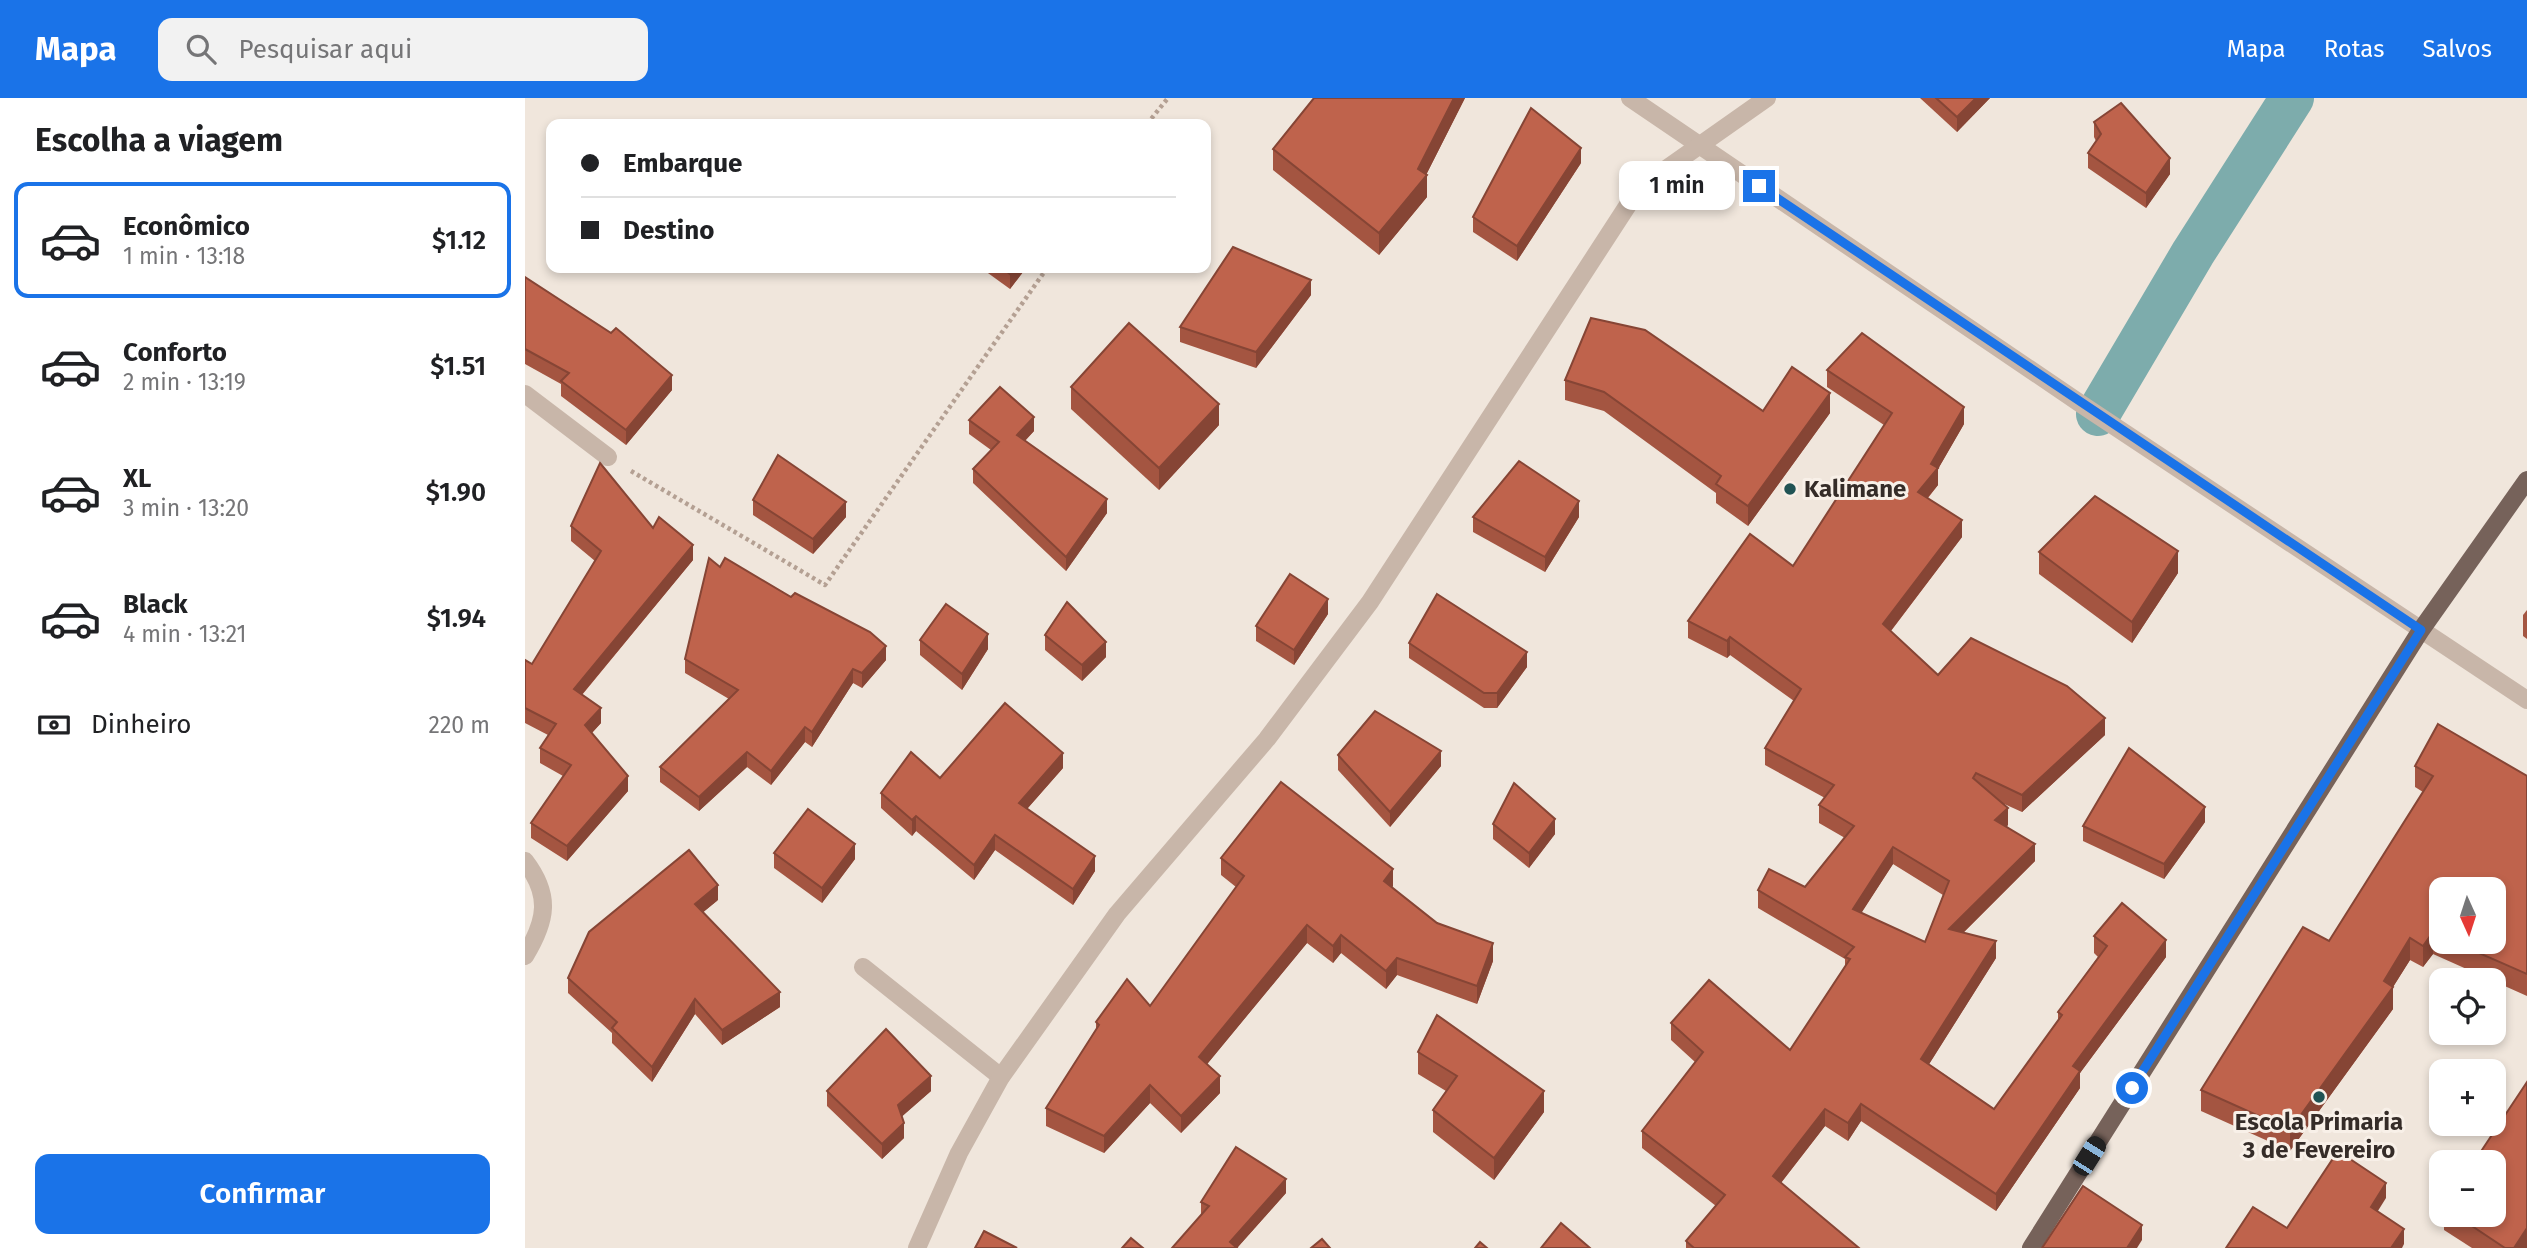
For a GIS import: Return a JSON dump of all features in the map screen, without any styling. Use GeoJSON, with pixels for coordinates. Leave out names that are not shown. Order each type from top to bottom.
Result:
{"type":"FeatureCollection","features":[{"type":"Feature","properties":{"kind":"main road"},"geometry":{"type":"LineString","coordinates":[[2031,1248],[2421,630],[2527,480]]}},
{"type":"Feature","properties":{"kind":"street"},"geometry":{"type":"LineString","coordinates":[[1630,98],[2062,391],[2527,700]]}},
{"type":"Feature","properties":{"kind":"street"},"geometry":{"type":"LineString","coordinates":[[916,1248],[958,1153],[1001,1077],[1117,914],[1268,739],[1370,602],[1639,188],[1767,98]]}},
{"type":"Feature","properties":{"kind":"street"},"geometry":{"type":"LineString","coordinates":[[525,394],[608,457]]}},
{"type":"Feature","properties":{"kind":"street"},"geometry":{"type":"LineString","coordinates":[[525,861],[543,892],[544,919],[525,956]]}},
{"type":"Feature","properties":{"kind":"street"},"geometry":{"type":"LineString","coordinates":[[863,967],[1001,1077]]}},
{"type":"Feature","properties":{"kind":"path"},"geometry":{"type":"LineString","coordinates":[[1151,119],[1168,98]]}},
{"type":"Feature","properties":{"kind":"path"},"geometry":{"type":"LineString","coordinates":[[608,457],[825,584],[1043,273]]}},
{"type":"Feature","properties":{"kind":"building"},"geometry":{"type":"Polygon","coordinates":[[[1314,98],[1454,98],[1418,169],[1427,175],[1379,233],[1273,149],[1314,98]]]}},
{"type":"Feature","properties":{"kind":"building"},"geometry":{"type":"Polygon","coordinates":[[[1936,98],[1976,98],[1957,117],[1936,98]]]}},
{"type":"Feature","properties":{"kind":"building"},"geometry":{"type":"Polygon","coordinates":[[[2121,103],[2170,158],[2146,193],[2088,153],[2101,134],[2094,122],[2121,103]]]}},
{"type":"Feature","properties":{"kind":"building"},"geometry":{"type":"Polygon","coordinates":[[[1531,108],[1581,148],[1517,246],[1473,217],[1531,108]]]}},
{"type":"Feature","properties":{"kind":"building"},"geometry":{"type":"Polygon","coordinates":[[[1233,247],[1311,280],[1256,352],[1180,327],[1233,247]]]}},
{"type":"Feature","properties":{"kind":"building"},"geometry":{"type":"Polygon","coordinates":[[[525,277],[611,333],[616,328],[672,375],[626,430],[561,381],[569,373],[525,349],[525,277]]]}},
{"type":"Feature","properties":{"kind":"building"},"geometry":{"type":"Polygon","coordinates":[[[1591,318],[1645,330],[1763,411],[1792,367],[1830,393],[1748,506],[1716,484],[1721,476],[1604,392],[1565,380],[1591,318]]]}},
{"type":"Feature","properties":{"kind":"building"},"geometry":{"type":"Polygon","coordinates":[[[1129,323],[1219,404],[1159,468],[1071,387],[1129,323]]]}},
{"type":"Feature","properties":{"kind":"building"},"geometry":{"type":"Polygon","coordinates":[[[1862,333],[1964,407],[1931,464],[1938,468],[1918,492],[1962,520],[1883,624],[1938,675],[1971,638],[2067,686],[2105,718],[2022,795],[1976,773],[1973,778],[2008,808],[1995,820],[2035,844],[1949,929],[1996,941],[1921,1059],[1994,1109],[2062,1015],[2058,1012],[2107,946],[2094,936],[2122,903],[2166,940],[2073,1066],[2080,1071],[1996,1194],[1861,1104],[1848,1123],[1825,1109],[1773,1176],[1859,1248],[1694,1248],[1686,1241],[1725,1195],[1642,1131],[1703,1052],[1671,1023],[1709,980],[1790,1050],[1850,959],[1845,957],[1854,947],[1758,890],[1769,869],[1805,887],[1854,826],[1819,805],[1834,785],[1765,748],[1801,689],[1730,637],[1727,641],[1688,621],[1750,534],[1793,566],[1892,413],[1827,370],[1862,333]],[[1893,847],[1853,909],[1925,942],[1949,881],[1893,847]]]}},
{"type":"Feature","properties":{"kind":"building"},"geometry":{"type":"Polygon","coordinates":[[[1000,387],[1034,417],[1017,435],[1107,499],[1066,557],[973,469],[999,442],[969,420],[1000,387]]]}},
{"type":"Feature","properties":{"kind":"building"},"geometry":{"type":"Polygon","coordinates":[[[778,455],[846,502],[813,539],[753,500],[778,455]]]}},
{"type":"Feature","properties":{"kind":"building"},"geometry":{"type":"Polygon","coordinates":[[[1519,461],[1579,501],[1545,557],[1473,517],[1519,461]]]}},
{"type":"Feature","properties":{"kind":"building"},"geometry":{"type":"Polygon","coordinates":[[[600,463],[653,528],[659,517],[693,545],[574,689],[601,708],[585,725],[628,776],[567,846],[531,823],[571,765],[540,748],[556,724],[525,708],[525,660],[532,664],[601,551],[571,526],[600,463]]]}},
{"type":"Feature","properties":{"kind":"building"},"geometry":{"type":"Polygon","coordinates":[[[2095,496],[2178,551],[2132,622],[2039,552],[2095,496]]]}},
{"type":"Feature","properties":{"kind":"building"},"geometry":{"type":"Polygon","coordinates":[[[709,558],[720,567],[725,558],[791,597],[795,593],[870,632],[886,646],[862,673],[853,669],[812,732],[805,727],[771,771],[747,752],[699,797],[660,767],[738,690],[685,659],[709,558]]]}},
{"type":"Feature","properties":{"kind":"building"},"geometry":{"type":"Polygon","coordinates":[[[1290,574],[1328,599],[1294,650],[1256,626],[1290,574]]]}},
{"type":"Feature","properties":{"kind":"building"},"geometry":{"type":"Polygon","coordinates":[[[1437,594],[1527,652],[1497,693],[1484,693],[1409,643],[1437,594]]]}},
{"type":"Feature","properties":{"kind":"building"},"geometry":{"type":"Polygon","coordinates":[[[1067,602],[1106,642],[1082,665],[1045,635],[1067,602]]]}},
{"type":"Feature","properties":{"kind":"building"},"geometry":{"type":"Polygon","coordinates":[[[946,604],[988,634],[962,674],[920,640],[946,604]]]}},
{"type":"Feature","properties":{"kind":"building"},"geometry":{"type":"Polygon","coordinates":[[[1005,703],[1063,753],[1019,803],[1095,856],[1073,889],[995,835],[974,865],[916,816],[912,820],[881,793],[911,752],[940,778],[1005,703]]]}},
{"type":"Feature","properties":{"kind":"building"},"geometry":{"type":"Polygon","coordinates":[[[1375,711],[1441,751],[1390,812],[1338,755],[1375,711]]]}},
{"type":"Feature","properties":{"kind":"building"},"geometry":{"type":"Polygon","coordinates":[[[2438,724],[2527,776],[2527,974],[2481,954],[2506,954],[2506,877],[2429,877],[2429,938],[2423,946],[2410,938],[2384,981],[2393,987],[2290,1130],[2201,1090],[2303,927],[2329,941],[2433,776],[2415,766],[2438,724]]]}},
{"type":"Feature","properties":{"kind":"building"},"geometry":{"type":"Polygon","coordinates":[[[2129,748],[2205,807],[2164,864],[2083,826],[2129,748]]]}},
{"type":"Feature","properties":{"kind":"building"},"geometry":{"type":"Polygon","coordinates":[[[1281,782],[1393,869],[1384,881],[1437,923],[1493,943],[1477,986],[1397,958],[1386,971],[1341,935],[1333,946],[1307,925],[1199,1057],[1220,1076],[1181,1116],[1150,1085],[1104,1136],[1046,1108],[1099,1025],[1096,1022],[1127,979],[1150,1006],[1244,876],[1221,858],[1281,782]]]}},
{"type":"Feature","properties":{"kind":"building"},"geometry":{"type":"Polygon","coordinates":[[[1514,783],[1555,819],[1529,853],[1493,824],[1514,783]]]}},
{"type":"Feature","properties":{"kind":"building"},"geometry":{"type":"Polygon","coordinates":[[[808,809],[855,844],[822,888],[774,853],[808,809]]]}},
{"type":"Feature","properties":{"kind":"building"},"geometry":{"type":"Polygon","coordinates":[[[689,850],[718,885],[695,904],[780,992],[722,1030],[695,999],[652,1067],[612,1028],[617,1022],[568,978],[589,932],[689,850]]]}},
{"type":"Feature","properties":{"kind":"building"},"geometry":{"type":"Polygon","coordinates":[[[1437,1015],[1544,1091],[1494,1158],[1433,1110],[1457,1076],[1418,1052],[1437,1015]]]}},
{"type":"Feature","properties":{"kind":"building"},"geometry":{"type":"Polygon","coordinates":[[[886,1029],[931,1076],[898,1105],[904,1123],[882,1144],[827,1091],[886,1029]]]}},
{"type":"Feature","properties":{"kind":"building"},"geometry":{"type":"Polygon","coordinates":[[[2527,1082],[2527,1228],[2514,1248],[2505,1248],[2474,1227],[2506,1227],[2506,1150],[2482,1150],[2491,1136],[2506,1136],[2506,1114],[2527,1082]]]}},
{"type":"Feature","properties":{"kind":"building"},"geometry":{"type":"Polygon","coordinates":[[[1236,1147],[1286,1179],[1230,1242],[1237,1248],[1172,1248],[1209,1206],[1201,1202],[1236,1147]]]}},
{"type":"Feature","properties":{"kind":"building"},"geometry":{"type":"Polygon","coordinates":[[[2338,1151],[2386,1183],[2371,1207],[2404,1229],[2391,1248],[2226,1248],[2253,1207],[2287,1228],[2338,1151]]]}},
{"type":"Feature","properties":{"kind":"building"},"geometry":{"type":"Polygon","coordinates":[[[2083,1186],[2142,1225],[2127,1248],[2042,1248],[2083,1186]]]}},
{"type":"Feature","properties":{"kind":"building"},"geometry":{"type":"Polygon","coordinates":[[[1561,1223],[1590,1248],[1541,1248],[1561,1223]]]}},
{"type":"Feature","properties":{"kind":"building"},"geometry":{"type":"Polygon","coordinates":[[[984,1231],[1017,1248],[975,1248],[984,1231]]]}},
{"type":"Feature","properties":{"kind":"building"},"geometry":{"type":"Polygon","coordinates":[[[1131,1238],[1143,1248],[1122,1248],[1131,1238]]]}},
{"type":"Feature","properties":{"kind":"building"},"geometry":{"type":"Polygon","coordinates":[[[1322,1239],[1330,1248],[1311,1248],[1322,1239]]]}},
{"type":"Feature","properties":{"kind":"building"},"geometry":{"type":"Polygon","coordinates":[[[1480,1242],[1487,1248],[1475,1248],[1480,1242]]]}},
{"type":"Feature","properties":{"kind":"waterway"},"geometry":{"type":"LineString","coordinates":[[2098,414],[2193,253],[2292,98]]}},
{"type":"Feature","properties":{"kind":"place","name":"Kalimane"},"geometry":{"type":"Point","coordinates":[1790,489]}},
{"type":"Feature","properties":{"kind":"place","name":"Escola Primaria 3 de Fevereiro"},"geometry":{"type":"Point","coordinates":[2319,1097]}},
{"type":"Feature","properties":{"kind":"route"},"geometry":{"type":"LineString","coordinates":[[1759,186],[2421,630],[2132,1088]]}}]}
